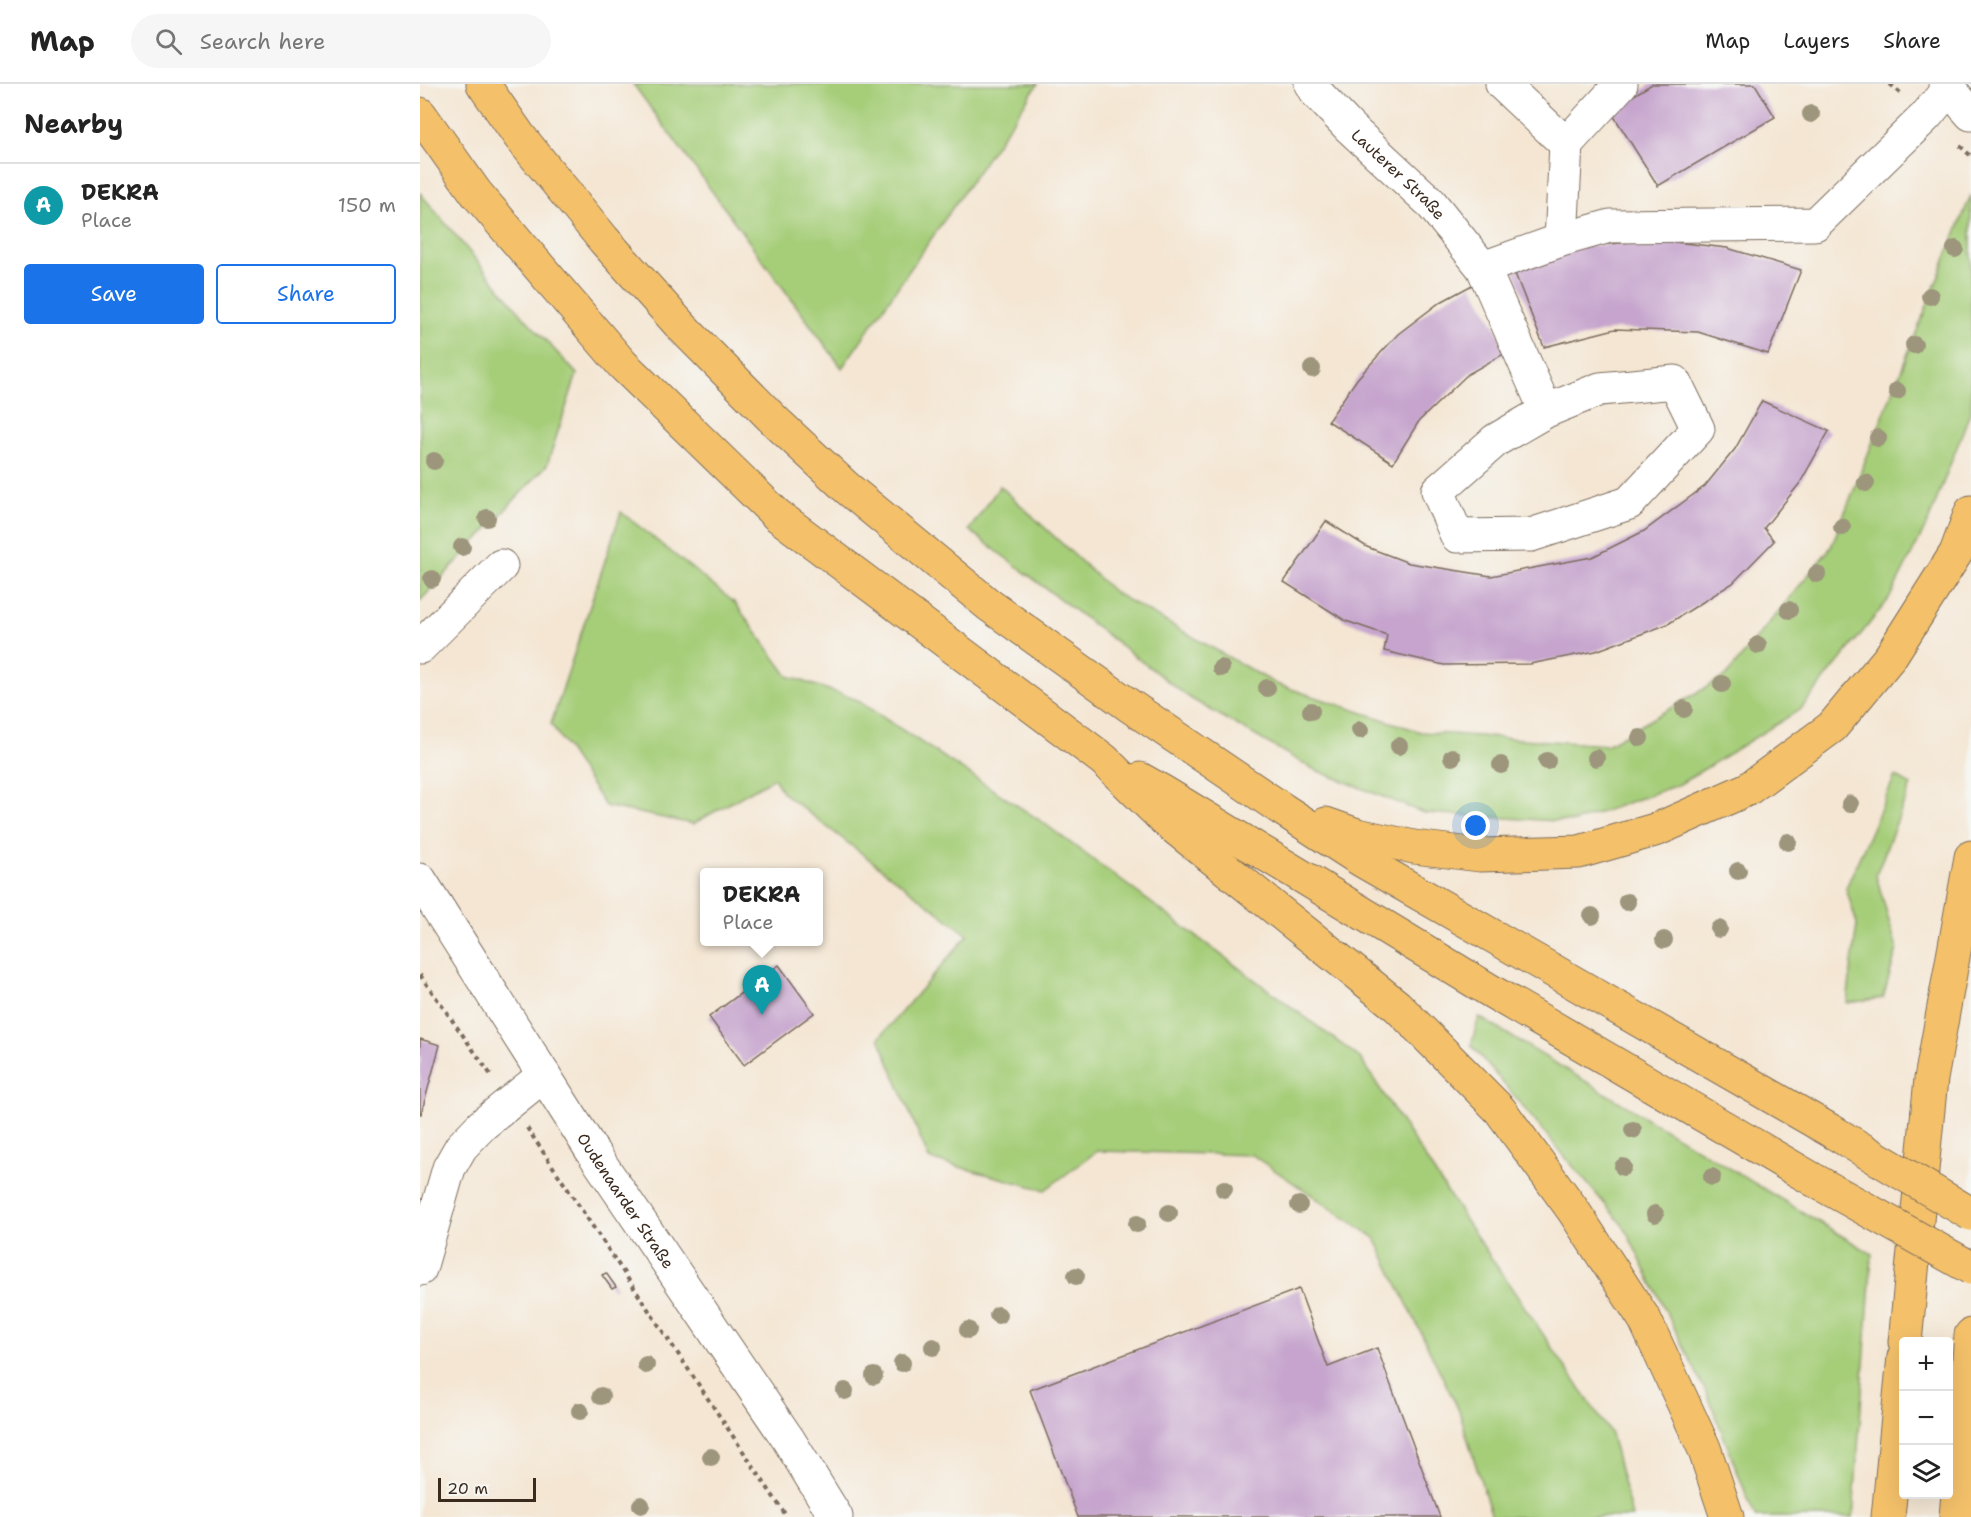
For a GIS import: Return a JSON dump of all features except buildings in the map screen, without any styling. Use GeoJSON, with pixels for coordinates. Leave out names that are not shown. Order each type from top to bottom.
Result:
{"type":"FeatureCollection","features":[{"type":"Feature","properties":{"kind":"highway"},"geometry":{"type":"LineString","coordinates":[[483,84],[520,137],[590,223],[681,326],[775,421],[847,488],[988,605],[1130,706],[1361,860],[1971,1214]]}},
{"type":"Feature","properties":{"kind":"highway"},"geometry":{"type":"LineString","coordinates":[[420,114],[476,193],[622,364],[777,515],[1104,760],[1165,820],[1397,1005],[1500,1110],[1573,1210],[1645,1320],[1704,1448],[1727,1517]]}},
{"type":"Feature","properties":{"kind":"highway"},"geometry":{"type":"LineString","coordinates":[[1282,808],[1357,835],[1414,847],[1480,855],[1579,852],[1658,829],[1748,789],[1832,727],[1890,657],[1956,553],[1971,512]]}},
{"type":"Feature","properties":{"kind":"highway"},"geometry":{"type":"LineString","coordinates":[[1104,760],[1164,792],[1494,993],[1814,1180],[1971,1268]]}},
{"type":"Feature","properties":{"kind":"highway"},"geometry":{"type":"LineString","coordinates":[[1905,1337],[1931,1079],[1971,857]]}},
{"type":"Feature","properties":{"kind":"highway"},"geometry":{"type":"LineString","coordinates":[[1956,1517],[1971,1335]]}},
{"type":"Feature","properties":{"kind":"highway"},"geometry":{"type":"LineString","coordinates":[[1888,1517],[1901,1391]]}},
{"type":"Feature","properties":{"kind":"street","name":"Lauterer Straße"},"geometry":{"type":"LineString","coordinates":[[1311,84],[1349,127],[1430,202],[1484,268],[1546,411]]}},
{"type":"Feature","properties":{"kind":"street"},"geometry":{"type":"LineString","coordinates":[[1502,84],[1566,144]]}},
{"type":"Feature","properties":{"kind":"street"},"geometry":{"type":"LineString","coordinates":[[1561,240],[1566,144],[1621,84]]}},
{"type":"Feature","properties":{"kind":"street"},"geometry":{"type":"LineString","coordinates":[[1484,268],[1561,240],[1610,226],[1815,225],[1926,116],[1947,86],[1971,114]]}},
{"type":"Feature","properties":{"kind":"street"},"geometry":{"type":"LineString","coordinates":[[1675,382],[1698,429],[1629,503],[1531,534],[1457,536],[1438,492],[1496,440],[1546,411],[1600,390],[1675,382]]}},
{"type":"Feature","properties":{"kind":"street"},"geometry":{"type":"LineString","coordinates":[[422,642],[501,566]]}},
{"type":"Feature","properties":{"kind":"street","name":"Oudenaarder Straße"},"geometry":{"type":"LineString","coordinates":[[420,880],[629,1207],[788,1439],[836,1517]]}},
{"type":"Feature","properties":{"kind":"street"},"geometry":{"type":"LineString","coordinates":[[420,1269],[449,1168],[461,1147],[482,1125],[544,1075]]}},
{"type":"Feature","properties":{"kind":"path"},"geometry":{"type":"LineString","coordinates":[[420,975],[510,1103],[787,1517]]}},
{"type":"Feature","properties":{"kind":"green space"},"geometry":{"type":"Polygon","coordinates":[[[633,84],[1038,84],[842,368],[633,84]]]}},
{"type":"Feature","properties":{"kind":"green space"},"geometry":{"type":"Polygon","coordinates":[[[420,193],[525,318],[577,374],[547,465],[420,601],[420,193]]]}},
{"type":"Feature","properties":{"kind":"green space"},"geometry":{"type":"Polygon","coordinates":[[[1971,195],[1971,410],[1929,520],[1889,599],[1801,709],[1680,784],[1574,822],[1424,813],[1313,769],[1190,698],[969,530],[1000,486],[1115,593],[1276,684],[1421,732],[1607,745],[1726,676],[1831,547],[1971,195]]]}},
{"type":"Feature","properties":{"kind":"green space"},"geometry":{"type":"Polygon","coordinates":[[[621,512],[735,603],[788,676],[855,699],[1041,821],[1360,1058],[1466,1221],[1611,1434],[1632,1517],[1492,1517],[1459,1411],[1375,1238],[1252,1155],[1097,1151],[1045,1190],[929,1159],[879,1038],[968,935],[783,793],[774,778],[693,824],[605,806],[551,724],[621,512]]]}},
{"type":"Feature","properties":{"kind":"green space"},"geometry":{"type":"Polygon","coordinates":[[[1895,776],[1911,785],[1876,875],[1897,949],[1883,998],[1847,1003],[1857,924],[1846,888],[1895,776]]]}},
{"type":"Feature","properties":{"kind":"green space"},"geometry":{"type":"Polygon","coordinates":[[[1479,1017],[1872,1254],[1853,1517],[1755,1517],[1708,1396],[1624,1227],[1471,1045],[1479,1017]]]}},
{"type":"Feature","properties":{"kind":"place","name":"DEKRA"},"geometry":{"type":"Point","coordinates":[762,1015]}}]}
